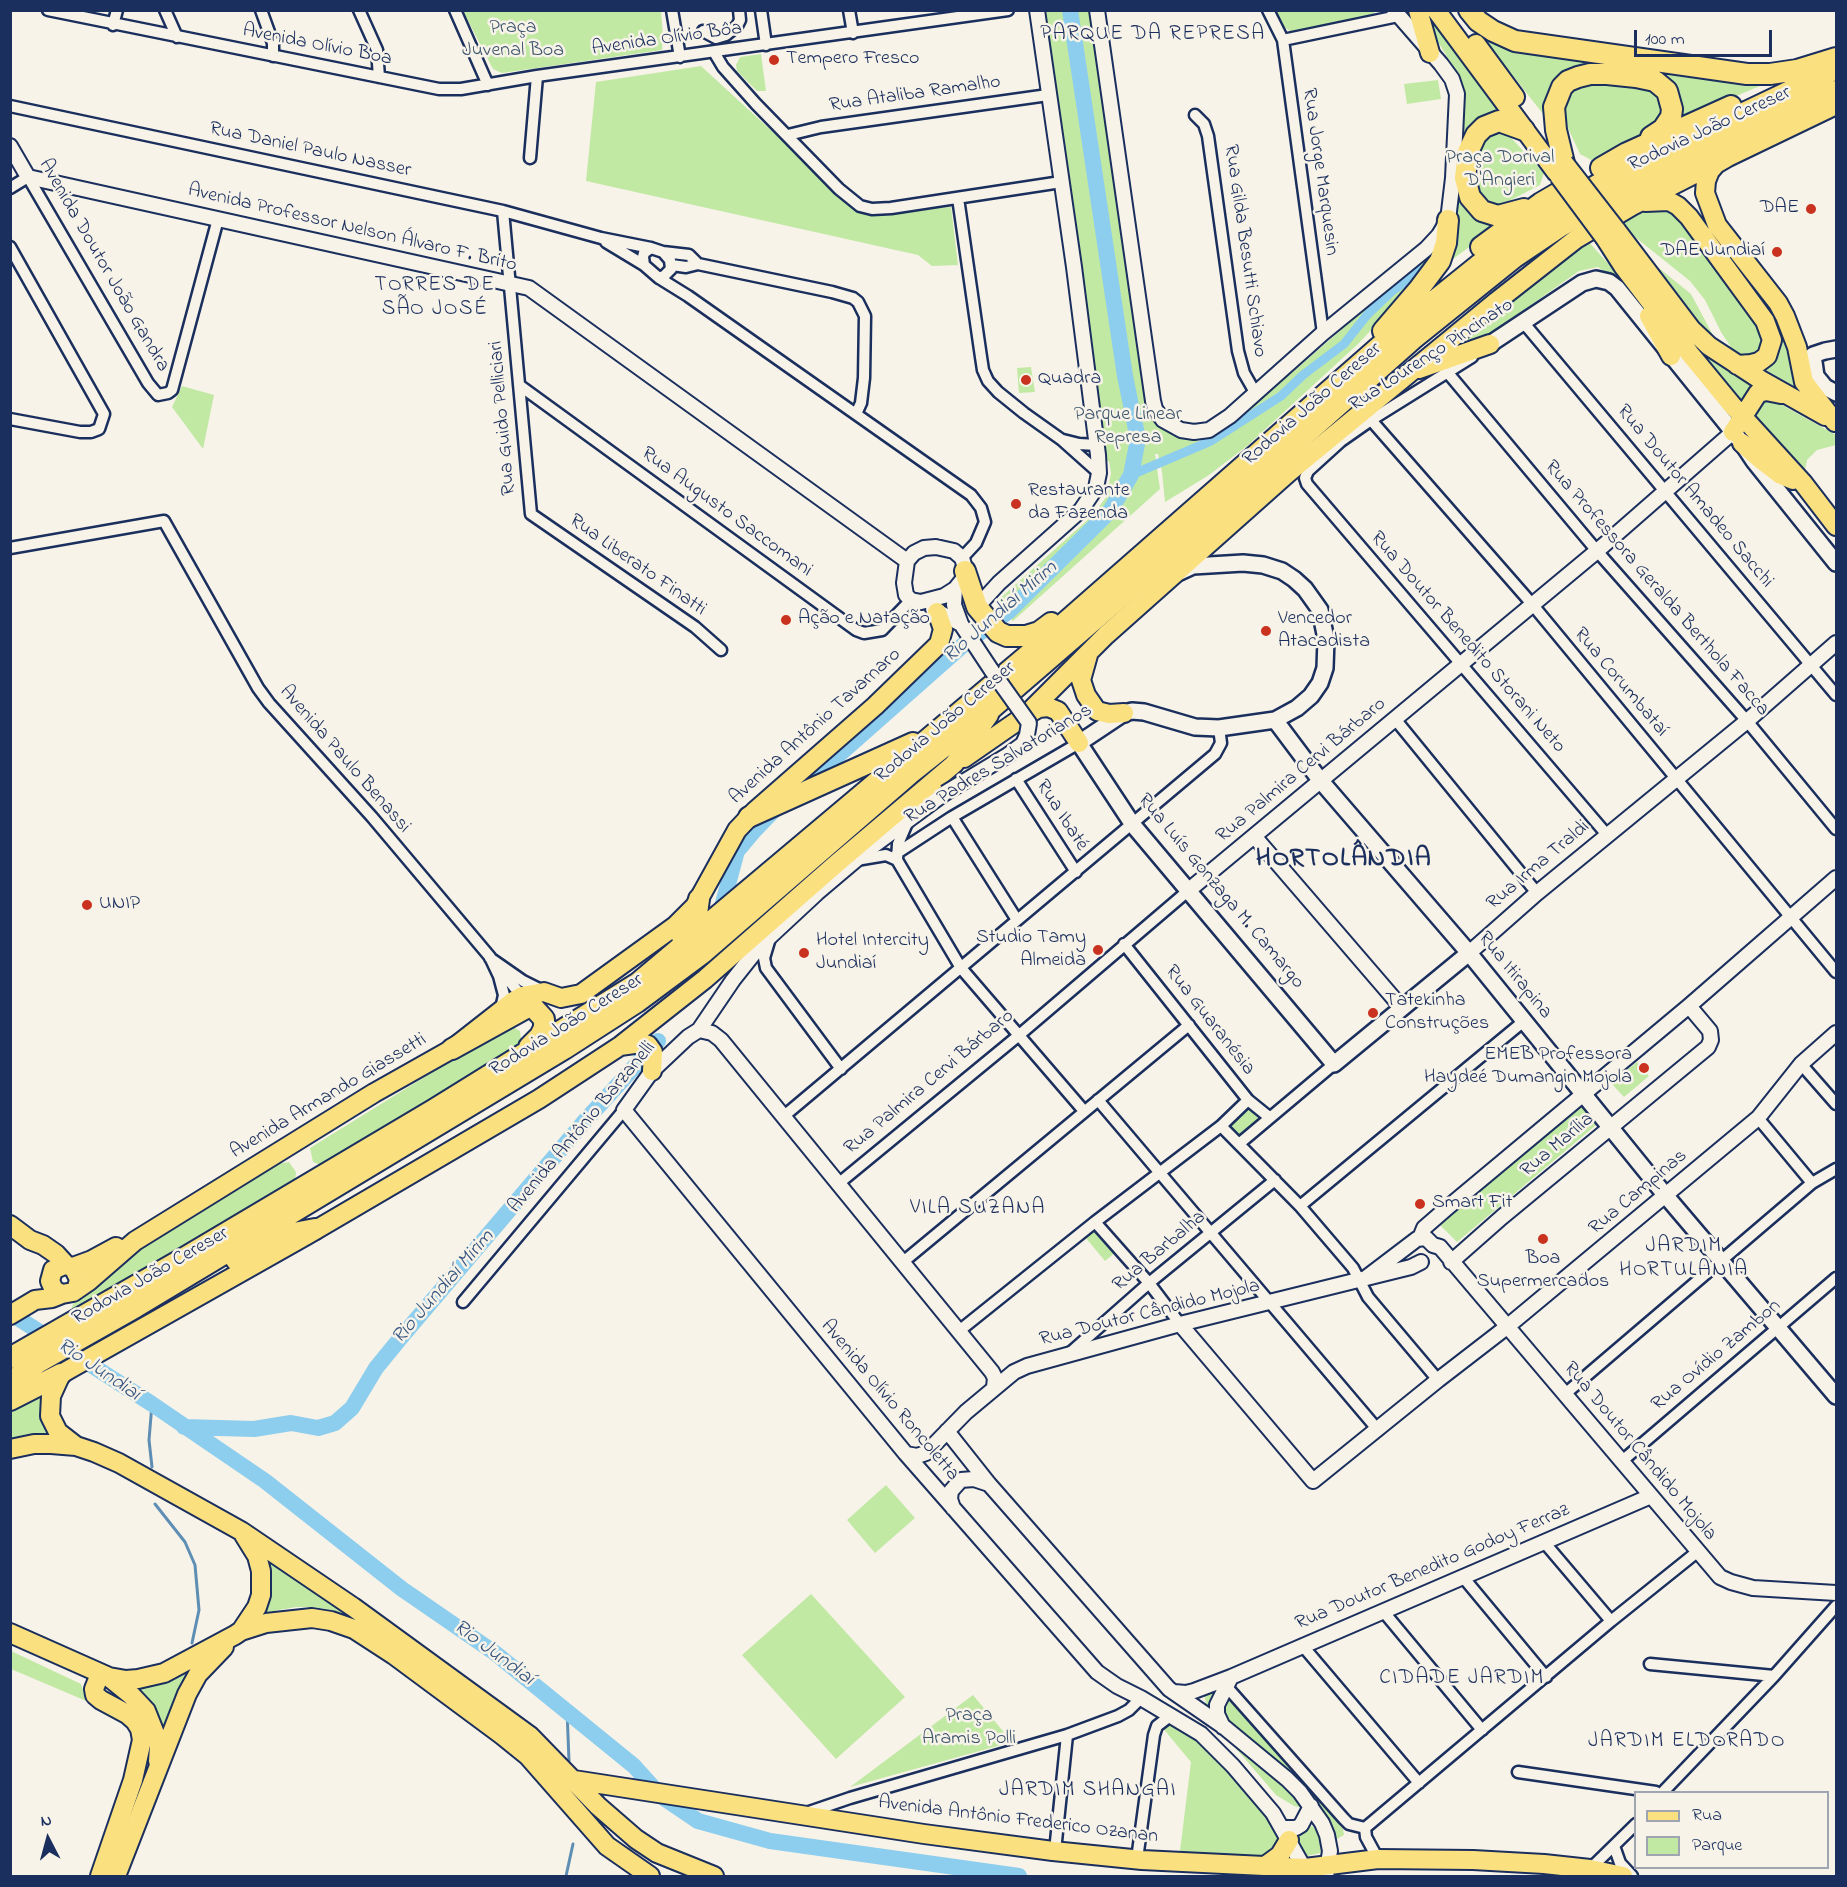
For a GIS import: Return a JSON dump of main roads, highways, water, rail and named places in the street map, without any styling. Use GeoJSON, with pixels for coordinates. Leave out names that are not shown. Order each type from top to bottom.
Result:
{"type":"FeatureCollection","features":[{"type":"Feature","properties":{"kind":"highway"},"geometry":{"type":"LineString","coordinates":[[1469,10],[1478,21],[1515,41],[1747,74],[1770,74],[1835,62]]}},
{"type":"Feature","properties":{"kind":"highway"},"geometry":{"type":"LineString","coordinates":[[1627,153],[1835,62]]}},
{"type":"Feature","properties":{"kind":"highway","name":"Rodovia João Cereser"},"geometry":{"type":"LineString","coordinates":[[34,1355],[93,1322],[638,983],[935,733],[1345,376],[1491,255],[1564,204],[1622,171],[1835,62]]}},
{"type":"Feature","properties":{"kind":"highway"},"geometry":{"type":"LineString","coordinates":[[1397,314],[1541,203],[1627,153],[1663,129],[1671,117],[1672,109],[1667,91],[1655,81],[1635,77],[1590,74],[1568,81],[1557,96],[1554,107],[1560,168]]}},
{"type":"Feature","properties":{"kind":"highway","name":"Rodovia João Cereser"},"geometry":{"type":"LineString","coordinates":[[93,1322],[136,1307],[604,1025],[704,953],[911,773],[1180,546],[1413,339],[1515,257],[1569,221],[1648,178],[1835,103]]}},
{"type":"Feature","properties":{"kind":"highway"},"geometry":{"type":"LineString","coordinates":[[1524,129],[1499,122],[1484,127],[1476,135],[1468,152],[1465,178],[1470,197],[1482,211],[1498,216],[1541,203]]}},
{"type":"Feature","properties":{"kind":"highway"},"geometry":{"type":"LineString","coordinates":[[1345,376],[1440,261],[1446,243],[1448,220]]}},
{"type":"Feature","properties":{"kind":"highway"},"geometry":{"type":"LineString","coordinates":[[969,588],[998,632],[1018,637],[1039,632],[1093,588],[1149,549]]}},
{"type":"Feature","properties":{"kind":"highway"},"geometry":{"type":"LineString","coordinates":[[756,814],[935,733]]}},
{"type":"Feature","properties":{"kind":"highway"},"geometry":{"type":"LineString","coordinates":[[638,983],[686,934],[697,914],[699,900]]}},
{"type":"Feature","properties":{"kind":"highway"},"geometry":{"type":"LineString","coordinates":[[452,1049],[525,1002],[540,1013],[544,1019],[544,1028],[540,1036],[526,1050],[500,1069]]}},
{"type":"Feature","properties":{"kind":"highway"},"geometry":{"type":"LineString","coordinates":[[136,1307],[276,1240],[294,1233],[315,1229]]}},
{"type":"Feature","properties":{"kind":"highway"},"geometry":{"type":"LineString","coordinates":[[10,1359],[34,1355]]}},
{"type":"Feature","properties":{"kind":"highway"},"geometry":{"type":"LineString","coordinates":[[10,1382],[34,1355]]}},
{"type":"Feature","properties":{"kind":"highway"},"geometry":{"type":"LineString","coordinates":[[10,1400],[61,1374]]}},
{"type":"Feature","properties":{"kind":"main road"},"geometry":{"type":"LineString","coordinates":[[1418,10],[1430,53]]}},
{"type":"Feature","properties":{"kind":"main road"},"geometry":{"type":"LineString","coordinates":[[1436,10],[1524,129],[1560,168]]}},
{"type":"Feature","properties":{"kind":"main road"},"geometry":{"type":"LineString","coordinates":[[1450,10],[1560,168],[1610,234],[1691,328],[1709,346],[1737,365],[1836,423]]}},
{"type":"Feature","properties":{"kind":"main road"},"geometry":{"type":"LineString","coordinates":[[1026,716],[1089,653],[1174,574],[1288,473],[1408,372],[1576,239],[1632,206],[1835,103]]}},
{"type":"Feature","properties":{"kind":"main road"},"geometry":{"type":"LineString","coordinates":[[1728,157],[1716,164],[1706,181],[1705,193],[1709,206],[1717,225],[1778,303],[1791,328],[1804,382],[1836,423]]}},
{"type":"Feature","properties":{"kind":"main road"},"geometry":{"type":"LineString","coordinates":[[1632,206],[1648,201],[1669,201],[1678,206],[1689,217],[1765,321],[1772,340],[1767,356],[1750,364],[1737,365]]}},
{"type":"Feature","properties":{"kind":"main road"},"geometry":{"type":"LineString","coordinates":[[1610,234],[1623,266],[1671,356],[1781,475],[1803,483]]}},
{"type":"Feature","properties":{"kind":"main road"},"geometry":{"type":"LineString","coordinates":[[1623,266],[1690,354],[1739,430],[1755,461],[1836,563]]}},
{"type":"Feature","properties":{"kind":"main road","name":"Rua Lourenço Pincinato"},"geometry":{"type":"LineString","coordinates":[[1490,344],[1582,282],[1603,279],[1617,288],[1671,356]]}},
{"type":"Feature","properties":{"kind":"main road"},"geometry":{"type":"LineString","coordinates":[[1408,372],[1490,344]]}},
{"type":"Feature","properties":{"kind":"main road"},"geometry":{"type":"LineString","coordinates":[[1836,349],[1812,356],[1816,376],[1824,387],[1836,393]]}},
{"type":"Feature","properties":{"kind":"main road"},"geometry":{"type":"LineString","coordinates":[[1739,430],[1758,393],[1766,391],[1788,396]]}},
{"type":"Feature","properties":{"kind":"main road"},"geometry":{"type":"LineString","coordinates":[[1739,430],[1803,483],[1836,526]]}},
{"type":"Feature","properties":{"kind":"main road"},"geometry":{"type":"LineString","coordinates":[[1089,653],[1084,665],[1082,680],[1086,695],[1097,711],[1108,714],[1144,712],[1195,727],[1219,728],[1275,720],[1298,708],[1311,696],[1320,683],[1327,653],[1320,610],[1305,590],[1282,572],[1263,565],[1225,563],[1193,566],[1174,574]]}},
{"type":"Feature","properties":{"kind":"main road","name":"Avenida Antônio Tavarnaro"},"geometry":{"type":"LineString","coordinates":[[544,992],[561,998],[581,994],[675,926],[699,900],[737,830],[869,712],[939,644],[943,629],[923,605]]}},
{"type":"Feature","properties":{"kind":"main road"},"geometry":{"type":"LineString","coordinates":[[954,764],[1001,699]]}},
{"type":"Feature","properties":{"kind":"main road"},"geometry":{"type":"LineString","coordinates":[[714,1876],[667,1857],[636,1839],[598,1806],[530,1736],[302,1570],[241,1531],[119,1463],[76,1446],[58,1432],[50,1416],[51,1396],[61,1374],[539,1099],[625,1046],[954,764],[1026,716],[1039,708],[1048,707],[1058,711],[1079,743]]}},
{"type":"Feature","properties":{"kind":"main road","name":"Rua Padres Salvatorianos"},"geometry":{"type":"LineString","coordinates":[[1079,743],[1124,712]]}},
{"type":"Feature","properties":{"kind":"main road","name":"Rua Itirapina"},"geometry":{"type":"LineString","coordinates":[[1275,720],[1320,780],[1470,953],[1583,1095],[1721,1262],[1835,1391]]}},
{"type":"Feature","properties":{"kind":"main road","name":"Rua Luís Gonzaga M. Camargo"},"geometry":{"type":"LineString","coordinates":[[1079,743],[1133,825],[1334,1064]]}},
{"type":"Feature","properties":{"kind":"main road","name":"Rua Irma Traldi"},"geometry":{"type":"LineString","coordinates":[[1334,1064],[1470,953]]}},
{"type":"Feature","properties":{"kind":"main road","name":"Avenida Armando Giassetti"},"geometry":{"type":"LineString","coordinates":[[33,1300],[52,1298],[89,1281],[135,1241],[374,1093],[452,1049],[500,1011],[544,992]]}},
{"type":"Feature","properties":{"kind":"main road"},"geometry":{"type":"LineString","coordinates":[[625,1046],[641,1043],[648,1045],[653,1052],[653,1065]]}},
{"type":"Feature","properties":{"kind":"main road"},"geometry":{"type":"LineString","coordinates":[[10,1225],[30,1240]]}},
{"type":"Feature","properties":{"kind":"main road"},"geometry":{"type":"LineString","coordinates":[[10,1232],[50,1249],[60,1270]]}},
{"type":"Feature","properties":{"kind":"main road","name":"Avenida Armando Giassetti"},"geometry":{"type":"LineString","coordinates":[[10,1315],[33,1300],[60,1270],[92,1260],[119,1246],[135,1241]]}},
{"type":"Feature","properties":{"kind":"main road"},"geometry":{"type":"LineString","coordinates":[[60,1270],[76,1270],[79,1279],[69,1291],[54,1290],[51,1286],[60,1270]]}},
{"type":"Feature","properties":{"kind":"main road"},"geometry":{"type":"LineString","coordinates":[[10,1449],[34,1444],[76,1446]]}},
{"type":"Feature","properties":{"kind":"main road"},"geometry":{"type":"LineString","coordinates":[[116,1876],[192,1683],[204,1667],[238,1633],[257,1607],[262,1584],[261,1571],[257,1556],[241,1531]]}},
{"type":"Feature","properties":{"kind":"main road"},"geometry":{"type":"LineString","coordinates":[[104,1676],[126,1680],[164,1673],[238,1633],[266,1623],[312,1618],[331,1621],[354,1629],[403,1662],[528,1756],[607,1846],[649,1875]]}},
{"type":"Feature","properties":{"kind":"main road"},"geometry":{"type":"LineString","coordinates":[[10,1633],[104,1676],[138,1702],[152,1723],[159,1746],[155,1778]]}},
{"type":"Feature","properties":{"kind":"main road"},"geometry":{"type":"LineString","coordinates":[[100,1876],[133,1780],[142,1740],[140,1729],[127,1714],[96,1695],[94,1689],[104,1676]]}},
{"type":"Feature","properties":{"kind":"main road","name":"Avenida Antônio Frederico Ozanan"},"geometry":{"type":"LineString","coordinates":[[574,1780],[924,1834],[1055,1851],[1137,1859],[1265,1866],[1307,1872],[1327,1871]]}},
{"type":"Feature","properties":{"kind":"main road"},"geometry":{"type":"LineString","coordinates":[[1265,1866],[1280,1855],[1285,1834]]}},
{"type":"Feature","properties":{"kind":"main road"},"geometry":{"type":"LineString","coordinates":[[1327,1871],[1378,1859],[1544,1864],[1590,1869],[1623,1876]]}},
{"type":"Feature","properties":{"kind":"waterway","name":"Rio Jundiaí Mirim"},"geometry":{"type":"LineString","coordinates":[[723,903],[737,851],[753,832],[779,805],[962,646],[1009,611],[1110,511],[1131,475],[1138,439],[1125,376],[1070,10]]}},
{"type":"Feature","properties":{"kind":"waterway"},"geometry":{"type":"LineString","coordinates":[[1131,475],[1211,441],[1281,396],[1303,375],[1344,344],[1367,315],[1392,291],[1421,270]]}},
{"type":"Feature","properties":{"kind":"waterway","name":"Rio Jundiaí Mirim"},"geometry":{"type":"LineString","coordinates":[[184,1427],[254,1429],[291,1423],[318,1428],[335,1423],[352,1408],[376,1368],[403,1335],[584,1122],[658,1041]]}},
{"type":"Feature","properties":{"kind":"waterway","name":"Rio Jundiaí"},"geometry":{"type":"LineString","coordinates":[[10,1313],[152,1404],[265,1481],[402,1589],[495,1653],[634,1766],[661,1796],[698,1821],[770,1841],[1019,1876]]}},
{"type":"Feature","properties":{"kind":"waterway"},"geometry":{"type":"LineString","coordinates":[[152,1404],[149,1440],[152,1467]]}},
{"type":"Feature","properties":{"kind":"waterway"},"geometry":{"type":"LineString","coordinates":[[155,1504],[185,1542],[195,1565],[199,1610],[192,1643]]}},
{"type":"Feature","properties":{"kind":"waterway"},"geometry":{"type":"LineString","coordinates":[[567,1710],[569,1761]]}},
{"type":"Feature","properties":{"kind":"waterway"},"geometry":{"type":"LineString","coordinates":[[566,1876],[573,1844]]}},
{"type":"Feature","properties":{"kind":"place","name":"Tempero Fresco"},"geometry":{"type":"Point","coordinates":[774,60]}},
{"type":"Feature","properties":{"kind":"place","name":"DAE"},"geometry":{"type":"Point","coordinates":[1811,209]}},
{"type":"Feature","properties":{"kind":"place","name":"DAE Jundiaí"},"geometry":{"type":"Point","coordinates":[1777,252]}},
{"type":"Feature","properties":{"kind":"place","name":"Quadra"},"geometry":{"type":"Point","coordinates":[1026,380]}},
{"type":"Feature","properties":{"kind":"place","name":"Restaurante da Fazenda"},"geometry":{"type":"Point","coordinates":[1016,504]}},
{"type":"Feature","properties":{"kind":"place","name":"Ação e Natação"},"geometry":{"type":"Point","coordinates":[786,620]}},
{"type":"Feature","properties":{"kind":"place","name":"Vencedor Atacadista"},"geometry":{"type":"Point","coordinates":[1266,631]}},
{"type":"Feature","properties":{"kind":"place","name":"UNIP"},"geometry":{"type":"Point","coordinates":[87,905]}},
{"type":"Feature","properties":{"kind":"place","name":"Studio Tamy Almeida"},"geometry":{"type":"Point","coordinates":[1098,950]}},
{"type":"Feature","properties":{"kind":"place","name":"Hotel Intercity Jundiaí"},"geometry":{"type":"Point","coordinates":[804,953]}},
{"type":"Feature","properties":{"kind":"place","name":"Tatekinha Construções"},"geometry":{"type":"Point","coordinates":[1373,1013]}},
{"type":"Feature","properties":{"kind":"place","name":"EMEB Professora Haydeé Dumangin Mojola"},"geometry":{"type":"Point","coordinates":[1644,1068]}},
{"type":"Feature","properties":{"kind":"place","name":"Smart Fit"},"geometry":{"type":"Point","coordinates":[1420,1204]}},
{"type":"Feature","properties":{"kind":"place","name":"Boa Supermercados"},"geometry":{"type":"Point","coordinates":[1543,1239]}},
{"type":"Feature","properties":{"kind":"district","name":"PARQUE DA REPRESA"},"geometry":{"type":"Point","coordinates":[1153,36]}},
{"type":"Feature","properties":{"kind":"district","name":"TORRES DE SÃO JOSÉ"},"geometry":{"type":"Point","coordinates":[435,299]}},
{"type":"Feature","properties":{"kind":"district","name":"HORTOLÂNDIA"},"geometry":{"type":"Point","coordinates":[1344,861]}},
{"type":"Feature","properties":{"kind":"district","name":"VILA SUZANA"},"geometry":{"type":"Point","coordinates":[978,1210]}},
{"type":"Feature","properties":{"kind":"district","name":"JARDIM HORTULANIA"},"geometry":{"type":"Point","coordinates":[1684,1260]}},
{"type":"Feature","properties":{"kind":"district","name":"CIDADE JARDIM"},"geometry":{"type":"Point","coordinates":[1462,1680]}},
{"type":"Feature","properties":{"kind":"district","name":"JARDIM ELDORADO"},"geometry":{"type":"Point","coordinates":[1687,1743]}},
{"type":"Feature","properties":{"kind":"district","name":"JARDIM SHANGAI"},"geometry":{"type":"Point","coordinates":[1088,1792]}},
{"type":"Feature","properties":{"kind":"park label","name":"Praça Juvenal Boa"},"geometry":{"type":"Point","coordinates":[513,40]}},
{"type":"Feature","properties":{"kind":"park label","name":"Praça Dorival D'Angieri"},"geometry":{"type":"Point","coordinates":[1500,170]}},
{"type":"Feature","properties":{"kind":"park label","name":"Parque Linear Represa"},"geometry":{"type":"Point","coordinates":[1128,428]}},
{"type":"Feature","properties":{"kind":"park label","name":"Praça Aramis Polli"},"geometry":{"type":"Point","coordinates":[969,1728]}}]}
